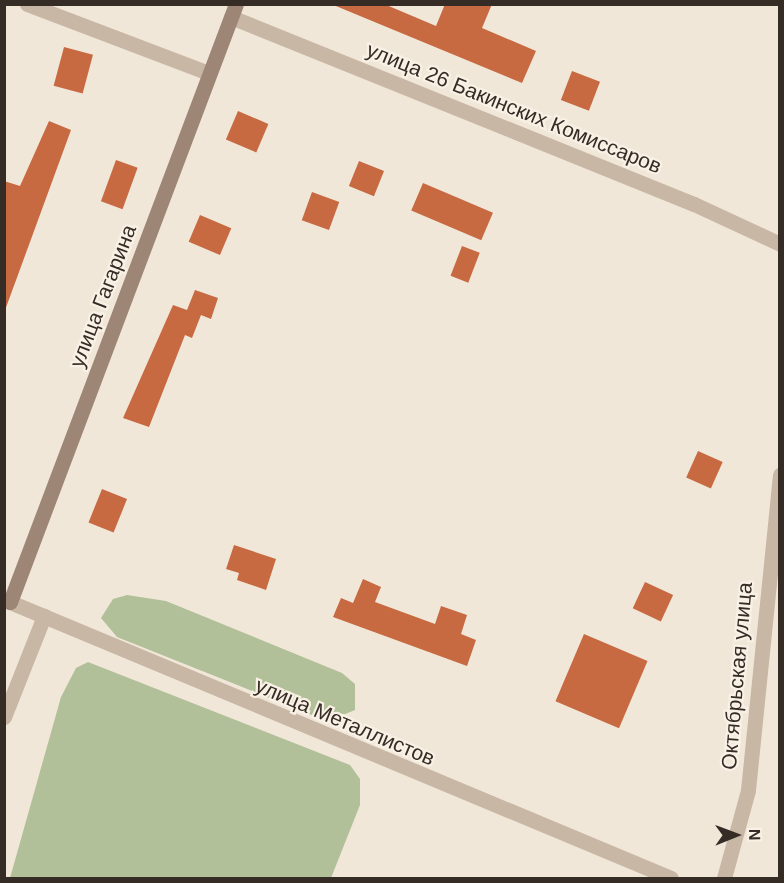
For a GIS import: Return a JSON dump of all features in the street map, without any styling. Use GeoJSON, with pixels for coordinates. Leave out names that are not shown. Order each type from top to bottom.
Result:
{"type":"FeatureCollection","features":[{"type":"Feature","properties":{"kind":"main road","name":"улица Гагарина"},"geometry":{"type":"LineString","coordinates":[[7,601],[234,11]]}},
{"type":"Feature","properties":{"kind":"street"},"geometry":{"type":"LineString","coordinates":[[27,4],[209,73]]}},
{"type":"Feature","properties":{"kind":"street","name":"улица 26 Бакинских Комиссаров"},"geometry":{"type":"LineString","coordinates":[[234,11],[694,204],[780,244]]}},
{"type":"Feature","properties":{"kind":"street","name":"Октябрьская улица"},"geometry":{"type":"LineString","coordinates":[[724,879],[748,790],[780,475]]}},
{"type":"Feature","properties":{"kind":"street","name":"улица Металлистов"},"geometry":{"type":"LineString","coordinates":[[7,601],[671,879]]}},
{"type":"Feature","properties":{"kind":"street"},"geometry":{"type":"LineString","coordinates":[[4,717],[44,616]]}},
{"type":"Feature","properties":{"kind":"green space"},"geometry":{"type":"Polygon","coordinates":[[[127,595],[166,601],[342,673],[355,684],[355,710],[333,719],[312,715],[117,637],[101,618],[113,599],[127,595]]]}},
{"type":"Feature","properties":{"kind":"green space"},"geometry":{"type":"Polygon","coordinates":[[[88,662],[350,765],[360,779],[360,805],[331,878],[10,878],[61,697],[76,668],[88,662]]]}},
{"type":"Feature","properties":{"kind":"building"},"geometry":{"type":"Polygon","coordinates":[[[331,4],[384,4],[436,26],[445,4],[492,4],[482,28],[536,51],[522,83],[331,4]]]}},
{"type":"Feature","properties":{"kind":"building"},"geometry":{"type":"Polygon","coordinates":[[[64,47],[93,55],[83,93],[54,86],[64,47]]]}},
{"type":"Feature","properties":{"kind":"building"},"geometry":{"type":"Polygon","coordinates":[[[572,71],[600,82],[589,111],[561,100],[572,71]]]}},
{"type":"Feature","properties":{"kind":"building"},"geometry":{"type":"Polygon","coordinates":[[[238,111],[268,124],[256,152],[226,140],[238,111]]]}},
{"type":"Feature","properties":{"kind":"building"},"geometry":{"type":"Polygon","coordinates":[[[49,121],[71,130],[4,313],[4,181],[20,186],[49,121]]]}},
{"type":"Feature","properties":{"kind":"building"},"geometry":{"type":"Polygon","coordinates":[[[116,160],[138,168],[123,209],[101,201],[116,160]]]}},
{"type":"Feature","properties":{"kind":"building"},"geometry":{"type":"Polygon","coordinates":[[[359,161],[384,171],[374,196],[349,186],[359,161]]]}},
{"type":"Feature","properties":{"kind":"building"},"geometry":{"type":"Polygon","coordinates":[[[423,183],[493,213],[481,240],[411,211],[423,183]]]}},
{"type":"Feature","properties":{"kind":"building"},"geometry":{"type":"Polygon","coordinates":[[[312,192],[339,202],[329,230],[302,220],[312,192]]]}},
{"type":"Feature","properties":{"kind":"building"},"geometry":{"type":"Polygon","coordinates":[[[200,215],[231,228],[220,255],[189,242],[200,215]]]}},
{"type":"Feature","properties":{"kind":"building"},"geometry":{"type":"Polygon","coordinates":[[[462,246],[480,253],[468,283],[451,276],[462,246]]]}},
{"type":"Feature","properties":{"kind":"building"},"geometry":{"type":"Polygon","coordinates":[[[195,290],[218,298],[211,319],[201,315],[192,338],[185,335],[149,427],[123,418],[173,305],[187,310],[195,290]]]}},
{"type":"Feature","properties":{"kind":"building"},"geometry":{"type":"Polygon","coordinates":[[[698,451],[723,462],[711,488],[686,477],[698,451]]]}},
{"type":"Feature","properties":{"kind":"building"},"geometry":{"type":"Polygon","coordinates":[[[102,489],[127,499],[114,532],[89,522],[102,489]]]}},
{"type":"Feature","properties":{"kind":"building"},"geometry":{"type":"Polygon","coordinates":[[[234,545],[276,559],[266,590],[237,580],[239,573],[226,569],[234,545]]]}},
{"type":"Feature","properties":{"kind":"building"},"geometry":{"type":"Polygon","coordinates":[[[363,579],[381,587],[375,602],[435,624],[441,606],[467,615],[461,634],[476,640],[467,666],[333,617],[341,598],[353,603],[363,579]]]}},
{"type":"Feature","properties":{"kind":"building"},"geometry":{"type":"Polygon","coordinates":[[[645,582],[673,595],[661,621],[633,608],[645,582]]]}},
{"type":"Feature","properties":{"kind":"building"},"geometry":{"type":"Polygon","coordinates":[[[584,634],[648,661],[619,728],[555,701],[584,634]]]}}]}
